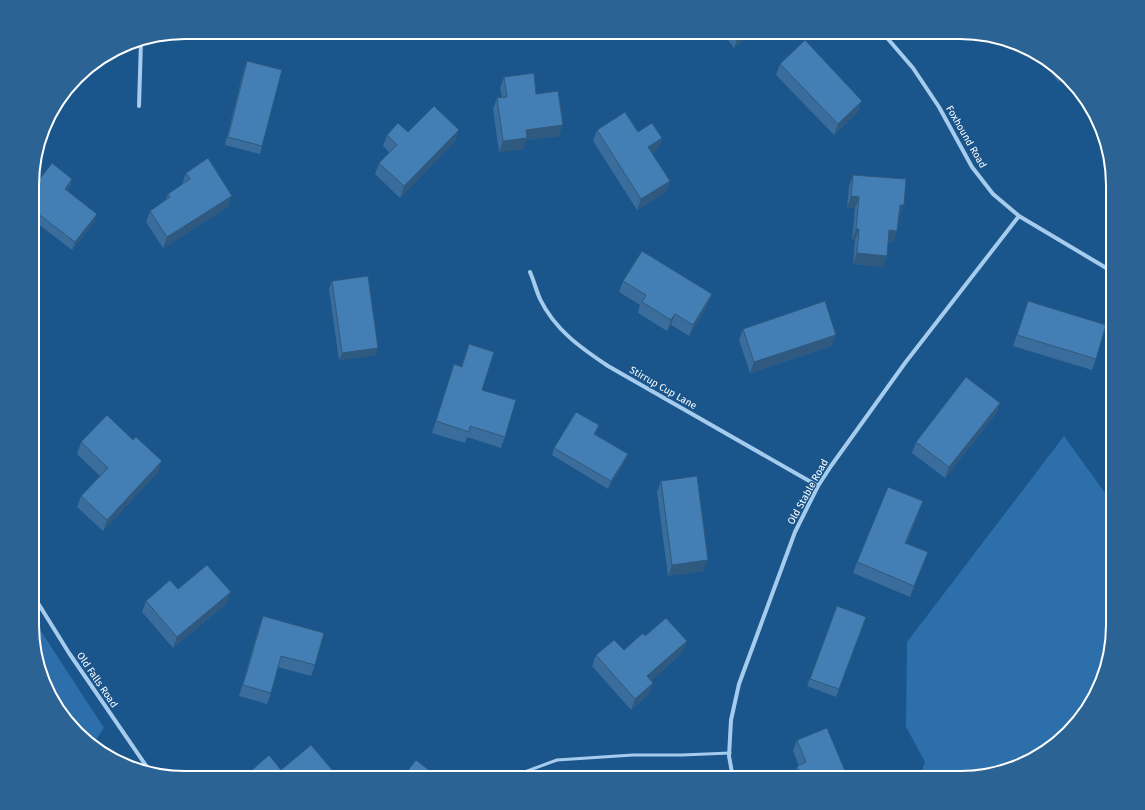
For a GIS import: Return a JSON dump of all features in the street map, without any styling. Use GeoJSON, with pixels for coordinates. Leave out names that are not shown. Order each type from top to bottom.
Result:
{"type":"FeatureCollection","features":[{"type":"Feature","properties":{"kind":"street","name":"Foxhound Road"},"geometry":{"type":"LineString","coordinates":[[888,39],[914,68],[939,107],[972,167],[993,194],[1019,216],[1106,268]]}},
{"type":"Feature","properties":{"kind":"street"},"geometry":{"type":"LineString","coordinates":[[139,106],[142,46]]}},
{"type":"Feature","properties":{"kind":"street","name":"Old Stable Road"},"geometry":{"type":"LineString","coordinates":[[731,771],[730,753],[731,720],[739,684],[795,532],[818,486],[905,363],[1019,216]]}},
{"type":"Feature","properties":{"kind":"street","name":"Stirrup Cup Lane"},"geometry":{"type":"LineString","coordinates":[[530,272],[540,299],[556,324],[576,344],[608,366],[818,486]]}},
{"type":"Feature","properties":{"kind":"street","name":"Old Falls Road"},"geometry":{"type":"LineString","coordinates":[[39,605],[69,653],[146,765]]}},
{"type":"Feature","properties":{"kind":"lane"},"geometry":{"type":"LineString","coordinates":[[527,771],[557,760],[633,755],[730,753]]}},
{"type":"Feature","properties":{"kind":"shaded area"},"geometry":{"type":"Polygon","coordinates":[[[1064,436],[1106,494],[1105,644],[1095,681],[1076,714],[1049,741],[1016,760],[979,770],[922,771],[925,762],[906,727],[907,642],[1064,436]]]}},
{"type":"Feature","properties":{"kind":"shaded area"},"geometry":{"type":"Polygon","coordinates":[[[39,628],[104,728],[95,740],[69,714],[50,681],[40,644],[39,628]]]}},
{"type":"Feature","properties":{"kind":"building"},"geometry":{"type":"Polygon","coordinates":[[[805,40],[862,101],[838,124],[780,64],[805,40]]]}},
{"type":"Feature","properties":{"kind":"building"},"geometry":{"type":"Polygon","coordinates":[[[247,61],[282,70],[262,146],[228,137],[247,61]]]}},
{"type":"Feature","properties":{"kind":"building"},"geometry":{"type":"Polygon","coordinates":[[[534,73],[536,94],[558,91],[563,125],[526,130],[527,138],[503,141],[497,98],[507,97],[504,77],[534,73]]]}},
{"type":"Feature","properties":{"kind":"building"},"geometry":{"type":"Polygon","coordinates":[[[434,106],[459,130],[404,186],[379,163],[397,145],[387,135],[398,123],[408,132],[434,106]]]}},
{"type":"Feature","properties":{"kind":"building"},"geometry":{"type":"Polygon","coordinates":[[[625,112],[638,132],[652,123],[662,138],[648,147],[670,181],[641,199],[597,130],[625,112]]]}},
{"type":"Feature","properties":{"kind":"building"},"geometry":{"type":"Polygon","coordinates":[[[208,158],[232,196],[167,237],[150,211],[170,197],[168,194],[190,179],[186,173],[208,158]]]}},
{"type":"Feature","properties":{"kind":"building"},"geometry":{"type":"Polygon","coordinates":[[[52,163],[72,179],[65,189],[97,214],[75,242],[39,215],[39,180],[52,163]]]}},
{"type":"Feature","properties":{"kind":"building"},"geometry":{"type":"Polygon","coordinates":[[[853,175],[906,179],[904,205],[900,205],[897,231],[889,230],[887,256],[857,253],[859,229],[856,229],[859,197],[851,196],[853,175]]]}},
{"type":"Feature","properties":{"kind":"building"},"geometry":{"type":"Polygon","coordinates":[[[642,251],[712,294],[693,325],[675,314],[671,320],[642,302],[646,295],[623,281],[642,251]]]}},
{"type":"Feature","properties":{"kind":"building"},"geometry":{"type":"Polygon","coordinates":[[[368,276],[378,348],[342,353],[332,281],[368,276]]]}},
{"type":"Feature","properties":{"kind":"building"},"geometry":{"type":"Polygon","coordinates":[[[825,301],[836,335],[754,362],[743,329],[825,301]]]}},
{"type":"Feature","properties":{"kind":"building"},"geometry":{"type":"Polygon","coordinates":[[[1028,301],[1106,325],[1096,359],[1017,335],[1028,301]]]}},
{"type":"Feature","properties":{"kind":"building"},"geometry":{"type":"Polygon","coordinates":[[[469,344],[494,352],[482,390],[516,400],[505,437],[470,426],[469,432],[436,421],[454,364],[462,367],[469,344]]]}},
{"type":"Feature","properties":{"kind":"building"},"geometry":{"type":"Polygon","coordinates":[[[966,377],[1000,403],[949,467],[916,442],[966,377]]]}},
{"type":"Feature","properties":{"kind":"building"},"geometry":{"type":"Polygon","coordinates":[[[576,412],[599,425],[594,434],[628,454],[611,481],[554,448],[576,412]]]}},
{"type":"Feature","properties":{"kind":"building"},"geometry":{"type":"Polygon","coordinates":[[[107,415],[133,440],[136,437],[162,461],[107,520],[81,496],[108,468],[81,442],[107,415]]]}},
{"type":"Feature","properties":{"kind":"building"},"geometry":{"type":"Polygon","coordinates":[[[697,476],[708,560],[672,565],[661,481],[697,476]]]}},
{"type":"Feature","properties":{"kind":"building"},"geometry":{"type":"Polygon","coordinates":[[[888,487],[923,501],[905,543],[928,552],[914,586],[857,562],[888,487]]]}},
{"type":"Feature","properties":{"kind":"building"},"geometry":{"type":"Polygon","coordinates":[[[207,565],[231,592],[177,637],[146,601],[170,580],[178,589],[207,565]]]}},
{"type":"Feature","properties":{"kind":"building"},"geometry":{"type":"Polygon","coordinates":[[[837,606],[866,617],[839,689],[810,679],[837,606]]]}},
{"type":"Feature","properties":{"kind":"building"},"geometry":{"type":"Polygon","coordinates":[[[263,616],[324,633],[315,665],[281,656],[271,693],[243,685],[263,616]]]}},
{"type":"Feature","properties":{"kind":"building"},"geometry":{"type":"Polygon","coordinates":[[[666,618],[687,641],[647,676],[653,683],[635,699],[596,655],[614,640],[624,650],[643,633],[645,636],[666,618]]]}},
{"type":"Feature","properties":{"kind":"building"},"geometry":{"type":"Polygon","coordinates":[[[827,728],[845,771],[799,771],[797,766],[806,762],[797,740],[827,728]]]}},
{"type":"Feature","properties":{"kind":"building"},"geometry":{"type":"Polygon","coordinates":[[[311,745],[333,771],[251,771],[269,755],[281,770],[311,745]]]}},
{"type":"Feature","properties":{"kind":"building"},"geometry":{"type":"Polygon","coordinates":[[[416,760],[430,771],[407,771],[416,760]]]}}]}
